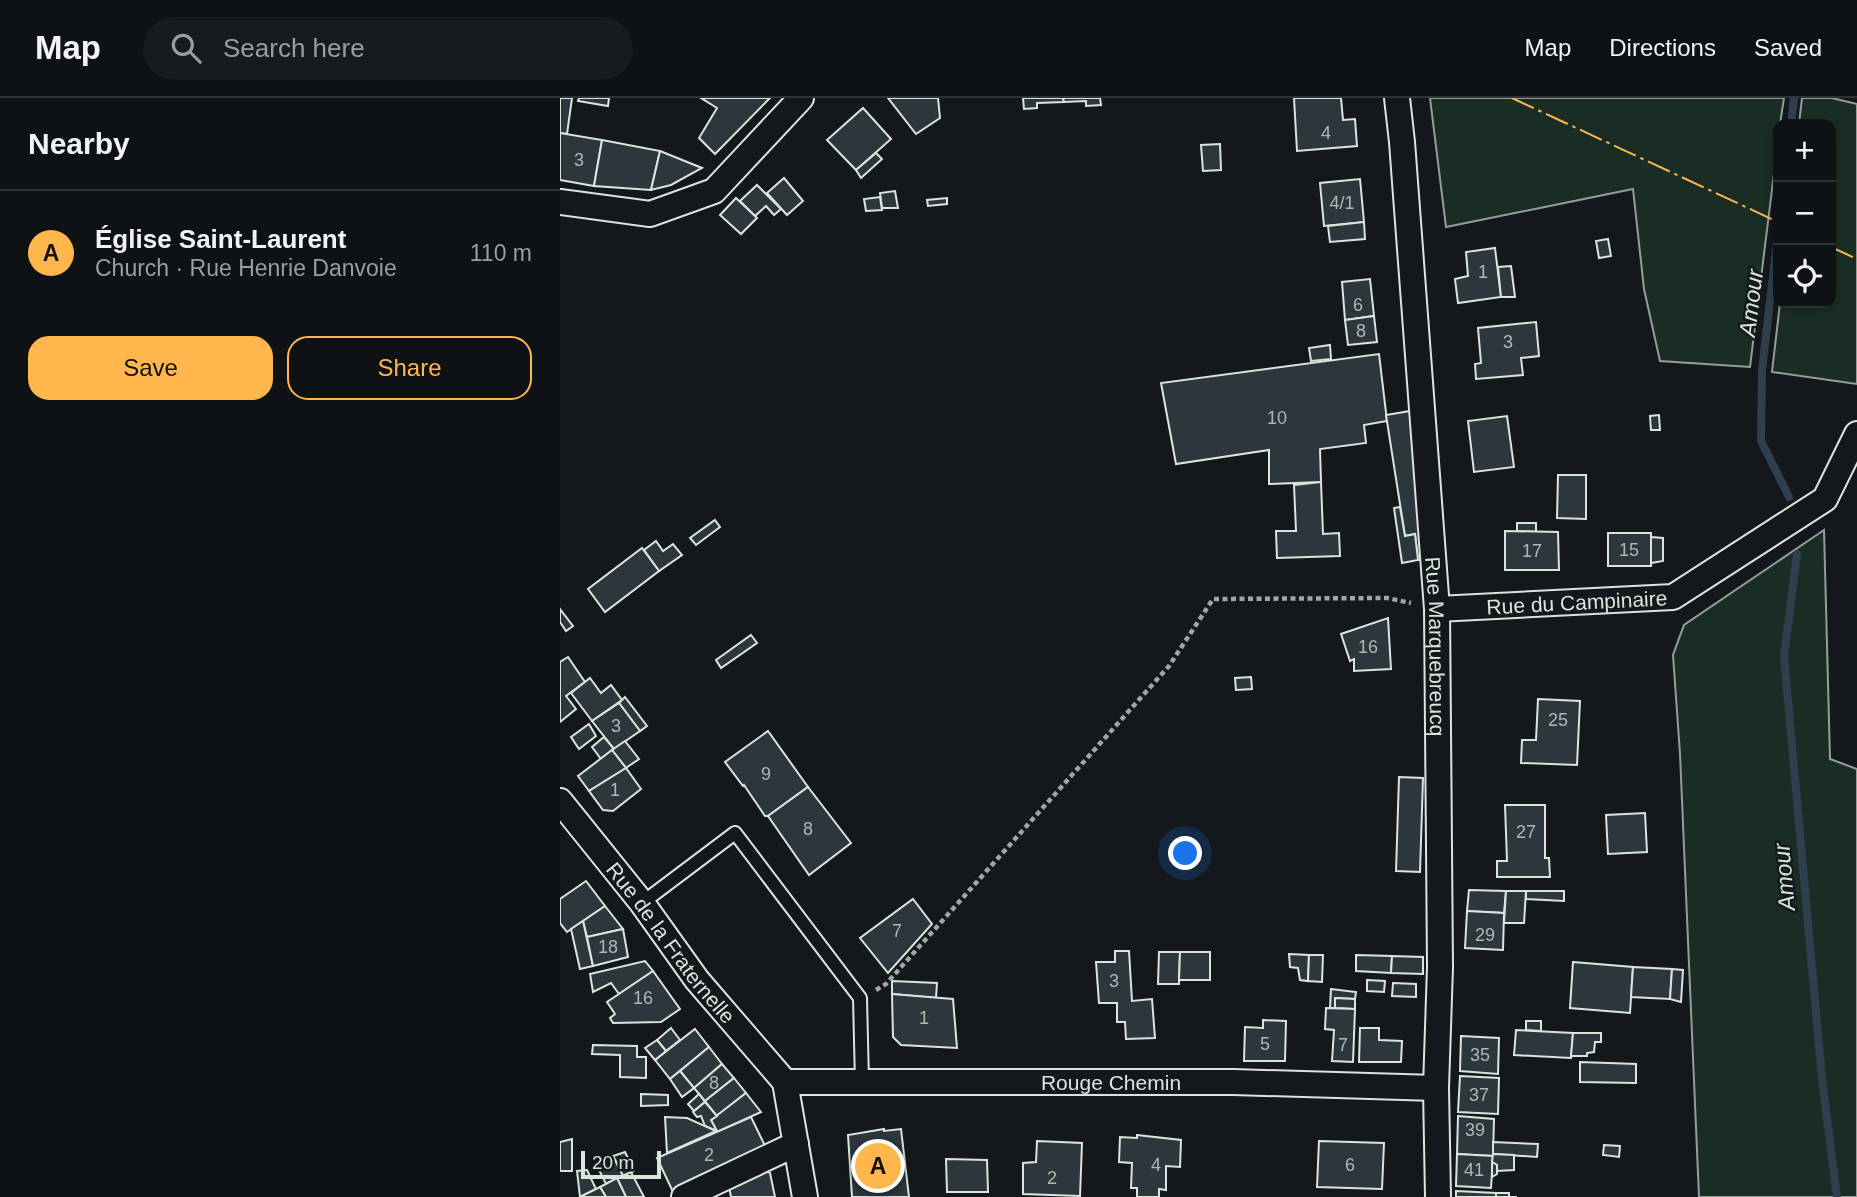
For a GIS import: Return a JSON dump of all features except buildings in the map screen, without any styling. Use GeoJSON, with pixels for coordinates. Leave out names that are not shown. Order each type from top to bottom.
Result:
{"type":"FeatureCollection","features":[{"type":"Feature","properties":{"kind":"street"},"geometry":{"type":"LineString","coordinates":[[560,202],[650,214],[714,191],[801,98]]}},
{"type":"Feature","properties":{"kind":"street","name":"Rue Marquebreucq"},"geometry":{"type":"LineString","coordinates":[[1397,98],[1437,609],[1440,967],[1436,1088],[1438,1197]]}},
{"type":"Feature","properties":{"kind":"street","name":"Rue du Campinaire"},"geometry":{"type":"LineString","coordinates":[[1437,609],[1674,597],[1825,499],[1857,434]]}},
{"type":"Feature","properties":{"kind":"street","name":"Rue de la Fraternelle"},"geometry":{"type":"LineString","coordinates":[[560,801],[642,903],[697,980],[785,1082]]}},
{"type":"Feature","properties":{"kind":"street"},"geometry":{"type":"LineString","coordinates":[[785,1082],[805,1197]]}},
{"type":"Feature","properties":{"kind":"street","name":"Rouge Chemin"},"geometry":{"type":"LineString","coordinates":[[785,1082],[1219,1082],[1436,1088]]}},
{"type":"Feature","properties":{"kind":"street"},"geometry":{"type":"LineString","coordinates":[[684,1197],[796,1144]]}},
{"type":"Feature","properties":{"kind":"lane"},"geometry":{"type":"LineString","coordinates":[[642,903],[735,833],[860,998],[862,1082]]}},
{"type":"Feature","properties":{"kind":"path"},"geometry":{"type":"LineString","coordinates":[[860,998],[886,984],[1169,666],[1213,599],[1387,598],[1437,609]]}},
{"type":"Feature","properties":{"kind":"green space"},"geometry":{"type":"Polygon","coordinates":[[[1430,98],[1784,98],[1781,119],[1773,119],[1773,181],[1750,367],[1660,361],[1644,289],[1633,189],[1446,227],[1430,98]]]}},
{"type":"Feature","properties":{"kind":"green space"},"geometry":{"type":"Polygon","coordinates":[[[1802,98],[1832,98],[1857,104],[1857,384],[1772,372],[1779,308],[1836,308],[1836,119],[1800,119],[1802,98]]]}},
{"type":"Feature","properties":{"kind":"green space"},"geometry":{"type":"Polygon","coordinates":[[[1824,530],[1830,759],[1857,769],[1857,1197],[1699,1197],[1680,754],[1673,655],[1684,625],[1824,530]]]}},
{"type":"Feature","properties":{"kind":"waterway","name":"Amour"},"geometry":{"type":"LineString","coordinates":[[1792,119],[1794,98]]}},
{"type":"Feature","properties":{"kind":"waterway","name":"Amour"},"geometry":{"type":"LineString","coordinates":[[1777,245],[1762,370],[1761,441],[1789,497]]}},
{"type":"Feature","properties":{"kind":"waterway","name":"Amour"},"geometry":{"type":"LineString","coordinates":[[1797,554],[1784,656],[1822,1079],[1837,1197]]}},
{"type":"Feature","properties":{"kind":"power"},"geometry":{"type":"LineString","coordinates":[[1512,98],[1773,220]]}},
{"type":"Feature","properties":{"kind":"power"},"geometry":{"type":"LineString","coordinates":[[1836,249],[1857,259]]}},
{"type":"Feature","properties":{"kind":"place","name":"Église Saint-Laurent"},"geometry":{"type":"Point","coordinates":[878,1166]}}]}
